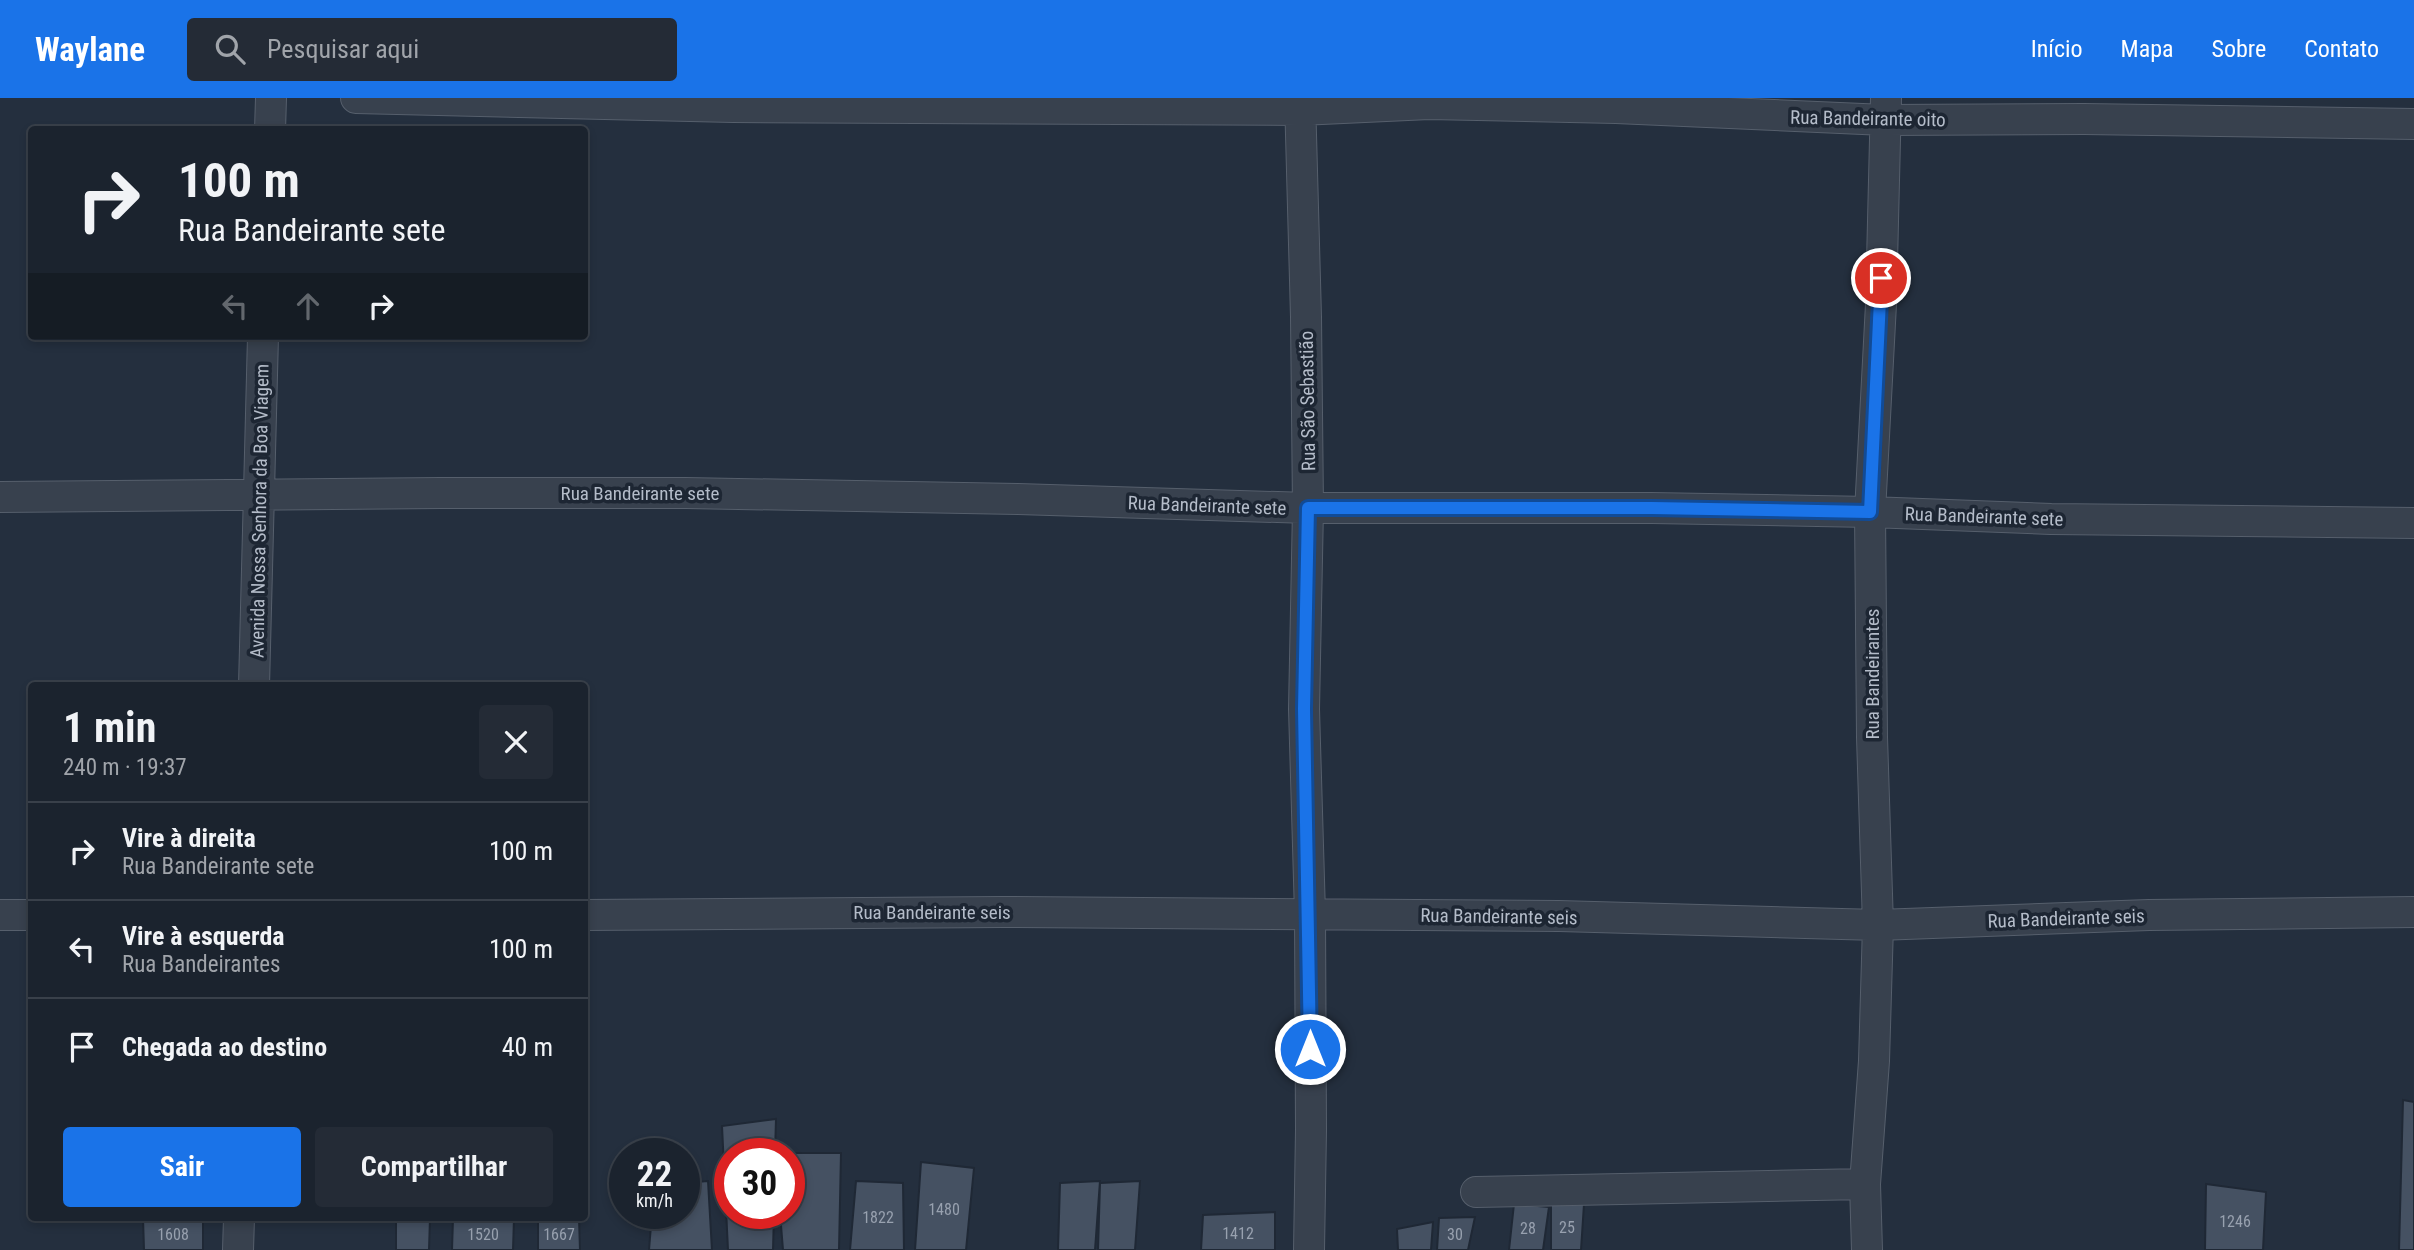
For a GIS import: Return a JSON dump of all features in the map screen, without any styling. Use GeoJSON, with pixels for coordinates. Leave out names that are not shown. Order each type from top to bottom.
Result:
{"type":"FeatureCollection","features":[{"type":"Feature","properties":{"kind":"street"},"geometry":{"type":"LineString","coordinates":[[270,126],[271,98]]}},
{"type":"Feature","properties":{"kind":"street","name":"Rua Bandeirante oito"},"geometry":{"type":"LineString","coordinates":[[356,98],[733,107],[1300,104],[1885,109],[2084,119],[2414,124]]}},
{"type":"Feature","properties":{"kind":"street","name":"Rua São Sebastião"},"geometry":{"type":"LineString","coordinates":[[1300,104],[1308,508],[1304,709],[1310,914],[1309,1250]]}},
{"type":"Feature","properties":{"kind":"street","name":"Rua Bandeirantes"},"geometry":{"type":"LineString","coordinates":[[1867,1250],[1866,1184],[1874,1061],[1878,925],[1872,737],[1870,512],[1881,304],[1885,109]]}},
{"type":"Feature","properties":{"kind":"street","name":"Avenida Nossa Senhora da Boa Viagem"},"geometry":{"type":"LineString","coordinates":[[254,682],[263,340]]}},
{"type":"Feature","properties":{"kind":"street","name":"Rua Bandeirante sete"},"geometry":{"type":"LineString","coordinates":[[0,497],[714,494],[1308,508],[1652,508],[2051,519],[2414,523]]}},
{"type":"Feature","properties":{"kind":"street","name":"Rua Bandeirante seis"},"geometry":{"type":"LineString","coordinates":[[588,915],[1001,912],[1310,914],[1559,916],[1878,925],[2149,915],[2414,912]]}},
{"type":"Feature","properties":{"kind":"street"},"geometry":{"type":"LineString","coordinates":[[0,915],[28,915]]}},
{"type":"Feature","properties":{"kind":"street"},"geometry":{"type":"LineString","coordinates":[[1476,1192],[1866,1184]]}},
{"type":"Feature","properties":{"kind":"street"},"geometry":{"type":"LineString","coordinates":[[237,1250],[239,1221]]}},
{"type":"Feature","properties":{"kind":"building"},"geometry":{"type":"Polygon","coordinates":[[[2403,1100],[2414,1102],[2414,1250],[2399,1250],[2403,1100]]]}},
{"type":"Feature","properties":{"kind":"building"},"geometry":{"type":"Polygon","coordinates":[[[776,1119],[775,1138],[723,1138],[722,1126],[776,1119]]]}},
{"type":"Feature","properties":{"kind":"building"},"geometry":{"type":"Polygon","coordinates":[[[805,1153],[841,1153],[839,1250],[783,1250],[781,1229],[805,1229],[805,1153]]]}},
{"type":"Feature","properties":{"kind":"building"},"geometry":{"type":"Polygon","coordinates":[[[921,1162],[974,1168],[966,1250],[915,1250],[921,1162]]]}},
{"type":"Feature","properties":{"kind":"building"},"geometry":{"type":"Polygon","coordinates":[[[708,1181],[712,1250],[649,1250],[651,1229],[700,1229],[700,1182],[708,1181]]]}},
{"type":"Feature","properties":{"kind":"building"},"geometry":{"type":"Polygon","coordinates":[[[856,1181],[903,1183],[904,1250],[850,1250],[856,1181]]]}},
{"type":"Feature","properties":{"kind":"building"},"geometry":{"type":"Polygon","coordinates":[[[1100,1181],[1095,1250],[1058,1250],[1060,1183],[1100,1181]]]}},
{"type":"Feature","properties":{"kind":"building"},"geometry":{"type":"Polygon","coordinates":[[[1140,1181],[1135,1250],[1098,1250],[1100,1183],[1140,1181]]]}},
{"type":"Feature","properties":{"kind":"building"},"geometry":{"type":"Polygon","coordinates":[[[2206,1184],[2266,1192],[2263,1250],[2205,1250],[2206,1184]]]}},
{"type":"Feature","properties":{"kind":"building"},"geometry":{"type":"Polygon","coordinates":[[[1514,1204],[1549,1207],[1543,1250],[1509,1250],[1514,1204]]]}},
{"type":"Feature","properties":{"kind":"building"},"geometry":{"type":"Polygon","coordinates":[[[1584,1204],[1581,1250],[1551,1250],[1551,1205],[1584,1204]]]}},
{"type":"Feature","properties":{"kind":"building"},"geometry":{"type":"Polygon","coordinates":[[[1275,1212],[1275,1250],[1201,1250],[1203,1215],[1275,1212]]]}},
{"type":"Feature","properties":{"kind":"building"},"geometry":{"type":"Polygon","coordinates":[[[1475,1217],[1468,1250],[1437,1250],[1439,1218],[1475,1217]]]}},
{"type":"Feature","properties":{"kind":"building"},"geometry":{"type":"Polygon","coordinates":[[[143,1221],[203,1221],[203,1250],[144,1250],[143,1221]]]}},
{"type":"Feature","properties":{"kind":"building"},"geometry":{"type":"Polygon","coordinates":[[[396,1221],[430,1221],[429,1250],[396,1250],[396,1221]]]}},
{"type":"Feature","properties":{"kind":"building"},"geometry":{"type":"Polygon","coordinates":[[[453,1221],[514,1221],[513,1250],[452,1250],[453,1221]]]}},
{"type":"Feature","properties":{"kind":"building"},"geometry":{"type":"Polygon","coordinates":[[[538,1221],[579,1221],[580,1250],[538,1250],[538,1221]]]}},
{"type":"Feature","properties":{"kind":"building"},"geometry":{"type":"Polygon","coordinates":[[[1433,1222],[1431,1250],[1398,1250],[1397,1229],[1433,1222]]]}},
{"type":"Feature","properties":{"kind":"building"},"geometry":{"type":"Polygon","coordinates":[[[727,1229],[774,1229],[773,1250],[728,1250],[727,1229]]]}},
{"type":"Feature","properties":{"kind":"route"},"geometry":{"type":"LineString","coordinates":[[1310,1049],[1310,914],[1304,709],[1308,508],[1652,508],[1870,512],[1881,278]]}}]}
